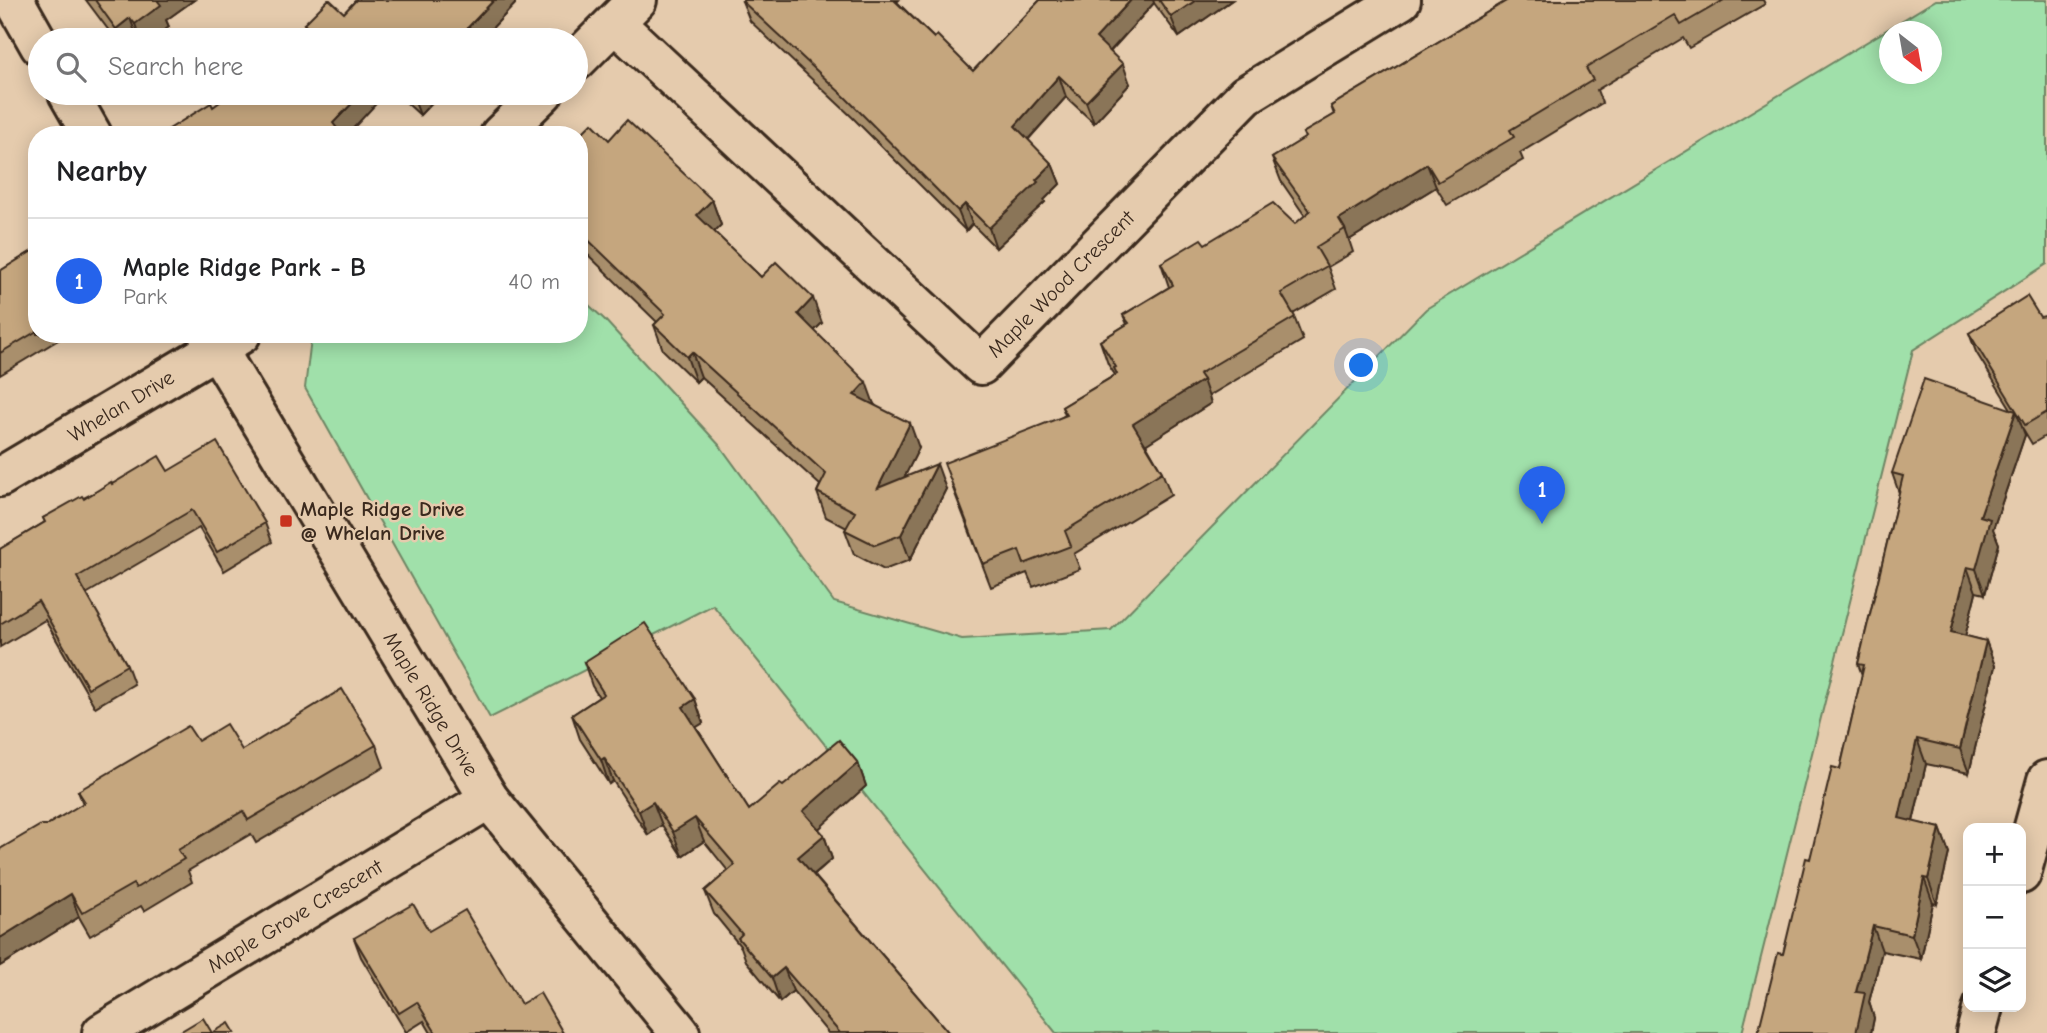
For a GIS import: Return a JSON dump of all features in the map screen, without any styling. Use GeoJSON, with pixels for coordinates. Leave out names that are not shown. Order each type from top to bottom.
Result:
{"type":"FeatureCollection","features":[{"type":"Feature","properties":{"kind":"street"},"geometry":{"type":"LineString","coordinates":[[13,0],[29,28]]}},
{"type":"Feature","properties":{"kind":"street","name":"Maple Wood Crescent"},"geometry":{"type":"LineString","coordinates":[[626,11],[981,365],[1246,95],[1401,0]]}},
{"type":"Feature","properties":{"kind":"street"},"geometry":{"type":"LineString","coordinates":[[588,49],[626,11]]}},
{"type":"Feature","properties":{"kind":"street"},"geometry":{"type":"LineString","coordinates":[[75,105],[87,126]]}},
{"type":"Feature","properties":{"kind":"street"},"geometry":{"type":"LineString","coordinates":[[509,126],[531,105]]}},
{"type":"Feature","properties":{"kind":"street","name":"Whelan Drive"},"geometry":{"type":"LineString","coordinates":[[0,477],[216,343]]}},
{"type":"Feature","properties":{"kind":"street","name":"Maple Ridge Drive"},"geometry":{"type":"LineString","coordinates":[[224,343],[489,799],[680,1033]]}},
{"type":"Feature","properties":{"kind":"street"},"geometry":{"type":"LineString","coordinates":[[2026,856],[2047,780]]}},
{"type":"Feature","properties":{"kind":"street","name":"Maple Grove Crescent"},"geometry":{"type":"LineString","coordinates":[[102,1033],[489,799]]}},
{"type":"Feature","properties":{"kind":"street"},"geometry":{"type":"LineString","coordinates":[[1976,1033],[1982,1012]]}},
{"type":"Feature","properties":{"kind":"green space"},"geometry":{"type":"Polygon","coordinates":[[[1936,0],[2047,0],[2047,264],[1913,350],[1742,1033],[1056,1033],[713,605],[490,718],[305,388],[311,343],[588,343],[588,304],[720,446],[834,602],[962,639],[1111,630],[1426,309],[1879,35],[1879,84],[1942,84],[1942,21],[1901,21],[1936,0]]]}},
{"type":"Feature","properties":{"kind":"building"},"geometry":{"type":"Polygon","coordinates":[[[95,0],[157,0],[161,5],[135,24],[130,18],[115,28],[95,0]]]}},
{"type":"Feature","properties":{"kind":"building"},"geometry":{"type":"Polygon","coordinates":[[[328,0],[344,13],[356,0],[494,0],[467,28],[308,28],[304,24],[328,0]]]}},
{"type":"Feature","properties":{"kind":"building"},"geometry":{"type":"Polygon","coordinates":[[[894,0],[934,38],[937,35],[973,71],[1040,0],[1131,0],[1096,38],[1123,64],[1086,102],[1059,76],[1015,126],[1052,164],[1036,180],[1038,182],[989,228],[965,204],[958,211],[845,97],[742,1],[894,0]]]}},
{"type":"Feature","properties":{"kind":"building"},"geometry":{"type":"Polygon","coordinates":[[[1159,0],[1196,0],[1171,17],[1159,0]]]}},
{"type":"Feature","properties":{"kind":"building"},"geometry":{"type":"Polygon","coordinates":[[[1508,0],[1724,0],[1681,25],[1675,15],[1586,68],[1593,80],[1510,130],[1514,137],[1438,182],[1427,164],[1339,219],[1345,229],[1316,247],[1327,266],[1281,293],[1295,317],[1199,374],[1203,380],[1133,424],[1162,472],[1065,531],[1071,546],[1024,564],[1019,550],[983,564],[944,463],[1067,415],[1062,407],[1117,374],[1114,368],[1116,367],[1100,341],[1129,323],[1123,315],[1173,285],[1161,263],[1201,239],[1205,244],[1273,203],[1295,224],[1310,211],[1272,158],[1306,137],[1303,133],[1335,114],[1331,106],[1508,0]]]}},
{"type":"Feature","properties":{"kind":"building"},"geometry":{"type":"Polygon","coordinates":[[[208,105],[350,105],[333,123],[335,126],[174,126],[208,105]]]}},
{"type":"Feature","properties":{"kind":"building"},"geometry":{"type":"Polygon","coordinates":[[[627,120],[712,200],[697,215],[761,277],[776,262],[813,298],[798,314],[866,382],[854,395],[910,423],[878,488],[937,464],[901,535],[875,545],[845,530],[855,512],[817,492],[826,474],[692,352],[687,357],[654,325],[665,314],[588,240],[588,127],[592,123],[609,140],[627,120]]]}},
{"type":"Feature","properties":{"kind":"building"},"geometry":{"type":"Polygon","coordinates":[[[28,254],[28,336],[0,353],[0,271],[28,254]]]}},
{"type":"Feature","properties":{"kind":"building"},"geometry":{"type":"Polygon","coordinates":[[[2027,296],[2040,317],[2047,316],[2047,412],[2025,425],[1969,333],[2027,296]]]}},
{"type":"Feature","properties":{"kind":"building"},"geometry":{"type":"Polygon","coordinates":[[[1924,379],[2016,411],[1980,516],[1990,519],[1976,569],[1967,567],[1951,632],[1986,641],[1960,749],[1917,739],[1899,818],[1940,828],[1928,879],[1924,878],[1912,935],[1873,926],[1856,992],[1865,993],[1856,1033],[1758,1033],[1778,953],[1783,954],[1806,858],[1810,859],[1832,767],[1840,769],[1864,665],[1858,664],[1903,476],[1892,473],[1924,379]]]}},
{"type":"Feature","properties":{"kind":"building"},"geometry":{"type":"Polygon","coordinates":[[[217,442],[265,523],[217,552],[192,510],[77,577],[127,665],[88,688],[38,601],[0,624],[0,549],[45,522],[43,518],[82,496],[84,499],[159,456],[168,471],[217,442]]]}},
{"type":"Feature","properties":{"kind":"building"},"geometry":{"type":"Polygon","coordinates":[[[645,623],[695,699],[683,707],[749,810],[839,740],[858,763],[803,811],[824,835],[798,857],[949,1033],[840,1033],[784,968],[772,978],[738,938],[742,934],[705,891],[735,865],[695,818],[673,832],[653,802],[639,811],[604,758],[601,760],[572,715],[604,694],[584,662],[645,623]]]}},
{"type":"Feature","properties":{"kind":"building"},"geometry":{"type":"Polygon","coordinates":[[[342,689],[376,745],[248,820],[243,811],[178,850],[184,859],[136,888],[133,884],[82,913],[71,894],[0,938],[0,849],[85,802],[78,791],[188,726],[198,741],[226,724],[242,750],[342,689]]]}},
{"type":"Feature","properties":{"kind":"building"},"geometry":{"type":"Polygon","coordinates":[[[413,904],[429,931],[465,910],[521,1004],[540,993],[563,1033],[436,1033],[417,1002],[399,1013],[354,938],[413,904]]]}},
{"type":"Feature","properties":{"kind":"building"},"geometry":{"type":"Polygon","coordinates":[[[203,1018],[212,1033],[178,1033],[203,1018]]]}},
{"type":"Feature","properties":{"kind":"building"},"geometry":{"type":"Polygon","coordinates":[[[229,1023],[235,1033],[212,1033],[229,1023]]]}},
{"type":"Feature","properties":{"kind":"place","name":"Maple Ridge Drive @ Whelan Drive"},"geometry":{"type":"Point","coordinates":[286,521]}},
{"type":"Feature","properties":{"kind":"place","name":"Maple Ridge Park - B"},"geometry":{"type":"Point","coordinates":[1542,524]}}]}
